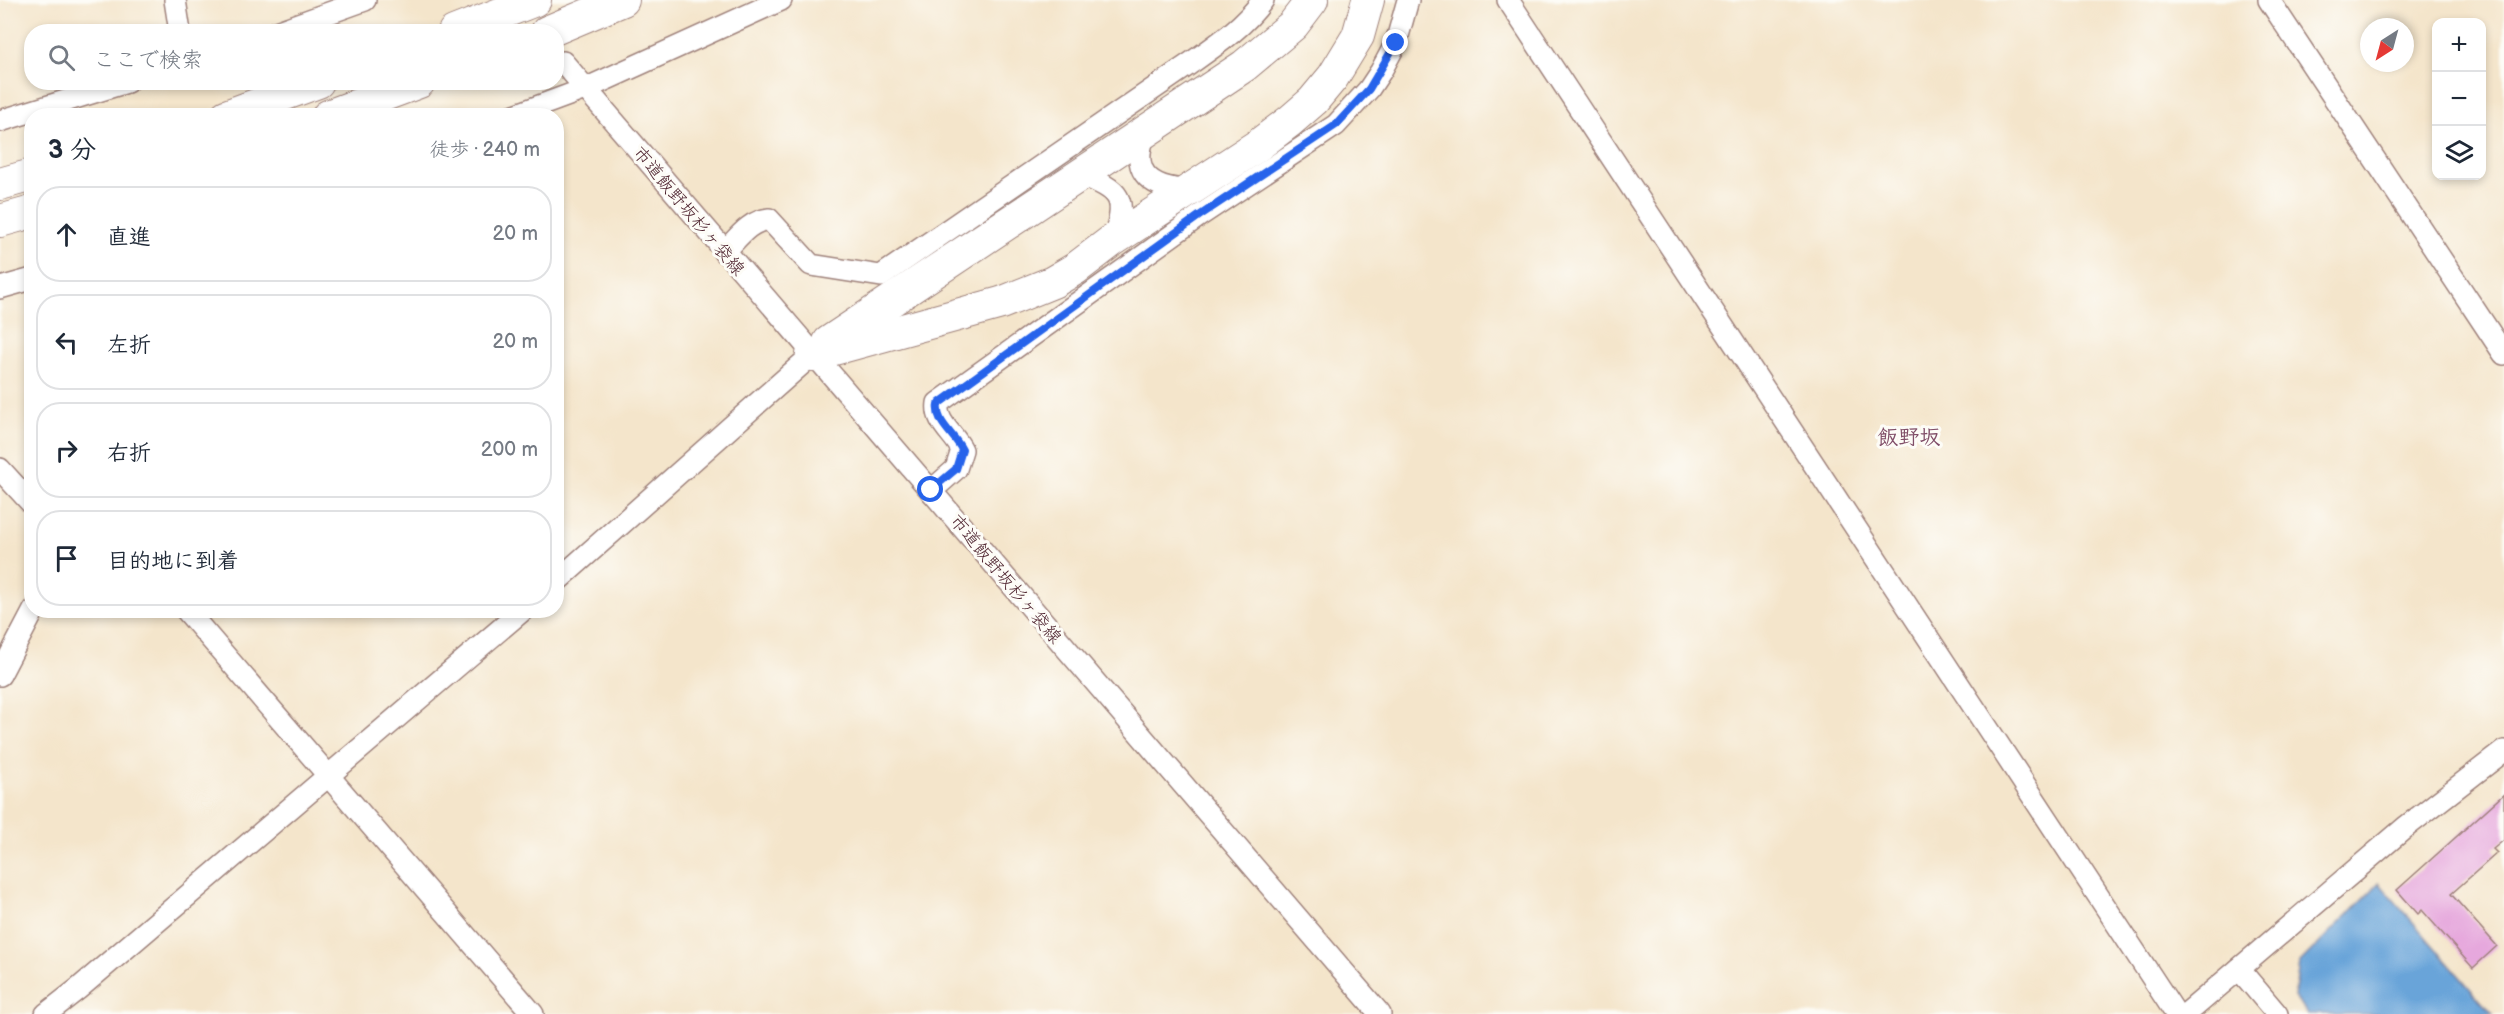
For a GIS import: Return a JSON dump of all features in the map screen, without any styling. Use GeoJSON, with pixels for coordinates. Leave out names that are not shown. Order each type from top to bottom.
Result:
{"type":"FeatureCollection","features":[{"type":"Feature","properties":{"kind":"highway"},"geometry":{"type":"LineString","coordinates":[[474,24],[535,0]]}},
{"type":"Feature","properties":{"kind":"highway"},"geometry":{"type":"LineString","coordinates":[[564,25],[623,0]]}},
{"type":"Feature","properties":{"kind":"highway"},"geometry":{"type":"LineString","coordinates":[[812,355],[863,318],[1267,48],[1293,25],[1312,0]]}},
{"type":"Feature","properties":{"kind":"highway"},"geometry":{"type":"LineString","coordinates":[[812,355],[967,314],[1028,293],[1075,269],[1113,240],[1257,146],[1313,101],[1333,77],[1358,36],[1368,0]]}},
{"type":"Feature","properties":{"kind":"highway"},"geometry":{"type":"LineString","coordinates":[[248,108],[296,90]]}},
{"type":"Feature","properties":{"kind":"highway"},"geometry":{"type":"LineString","coordinates":[[349,108],[398,90]]}},
{"type":"Feature","properties":{"kind":"highway"},"geometry":{"type":"LineString","coordinates":[[0,184],[24,177]]}},
{"type":"Feature","properties":{"kind":"highway"},"geometry":{"type":"LineString","coordinates":[[0,220],[24,214]]}},
{"type":"Feature","properties":{"kind":"street"},"geometry":{"type":"LineString","coordinates":[[175,0],[179,24]]}},
{"type":"Feature","properties":{"kind":"street"},"geometry":{"type":"LineString","coordinates":[[298,24],[365,0]]}},
{"type":"Feature","properties":{"kind":"street"},"geometry":{"type":"LineString","coordinates":[[533,108],[585,88],[781,0]]}},
{"type":"Feature","properties":{"kind":"street"},"geometry":{"type":"LineString","coordinates":[[724,252],[750,225],[759,220],[769,219],[811,265],[881,276],[1188,65],[1228,36],[1254,13],[1263,0]]}},
{"type":"Feature","properties":{"kind":"street"},"geometry":{"type":"LineString","coordinates":[[931,490],[956,469],[962,450],[957,439],[939,420],[938,404],[1199,216],[1336,125],[1369,89],[1381,70],[1396,43],[1408,0]]}},
{"type":"Feature","properties":{"kind":"street"},"geometry":{"type":"LineString","coordinates":[[1508,0],[2175,1014]]}},
{"type":"Feature","properties":{"kind":"street"},"geometry":{"type":"LineString","coordinates":[[2270,0],[2504,354]]}},
{"type":"Feature","properties":{"kind":"street","name":"市道飯野坂杉ヶ袋線"},"geometry":{"type":"LineString","coordinates":[[564,63],[812,355],[931,490],[1380,1014]]}},
{"type":"Feature","properties":{"kind":"street"},"geometry":{"type":"LineString","coordinates":[[42,108],[101,90]]}},
{"type":"Feature","properties":{"kind":"street"},"geometry":{"type":"LineString","coordinates":[[0,121],[24,114]]}},
{"type":"Feature","properties":{"kind":"street"},"geometry":{"type":"LineString","coordinates":[[1148,129],[1140,144],[1138,158],[1140,168],[1158,185],[1187,190]]}},
{"type":"Feature","properties":{"kind":"street"},"geometry":{"type":"LineString","coordinates":[[1080,174],[1112,189],[1119,200],[1122,213],[1113,240]]}},
{"type":"Feature","properties":{"kind":"street"},"geometry":{"type":"LineString","coordinates":[[0,288],[24,281]]}},
{"type":"Feature","properties":{"kind":"street"},"geometry":{"type":"LineString","coordinates":[[564,575],[812,355]]}},
{"type":"Feature","properties":{"kind":"street"},"geometry":{"type":"LineString","coordinates":[[0,468],[24,495]]}},
{"type":"Feature","properties":{"kind":"street"},"geometry":{"type":"LineString","coordinates":[[0,675],[30,618]]}},
{"type":"Feature","properties":{"kind":"street"},"geometry":{"type":"LineString","coordinates":[[193,618],[533,1014]]}},
{"type":"Feature","properties":{"kind":"street"},"geometry":{"type":"LineString","coordinates":[[46,1014],[514,618]]}},
{"type":"Feature","properties":{"kind":"street"},"geometry":{"type":"LineString","coordinates":[[2186,1014],[2407,826],[2504,751]]}},
{"type":"Feature","properties":{"kind":"street"},"geometry":{"type":"LineString","coordinates":[[2239,969],[2277,1014]]}},
{"type":"Feature","properties":{"kind":"water"},"geometry":{"type":"Polygon","coordinates":[[[2379,883],[2492,1014],[2308,1014],[2294,997],[2299,964],[2379,883]]]}},
{"type":"Feature","properties":{"kind":"building"},"geometry":{"type":"Polygon","coordinates":[[[2504,794],[2504,840],[2493,849],[2497,853],[2451,894],[2497,946],[2473,968],[2422,910],[2418,914],[2397,890],[2504,794]]]}},
{"type":"Feature","properties":{"kind":"tunnel"},"geometry":{"type":"LineString","coordinates":[[513,0],[532,24]]}},
{"type":"Feature","properties":{"kind":"district","name":"飯野坂"},"geometry":{"type":"Point","coordinates":[1909,437]}},
{"type":"Feature","properties":{"kind":"route"},"geometry":{"type":"LineString","coordinates":[[931,490],[956,469],[962,450],[957,439],[939,420],[938,404],[1199,216],[1311,144],[1336,125],[1369,89],[1396,43]]}}]}
